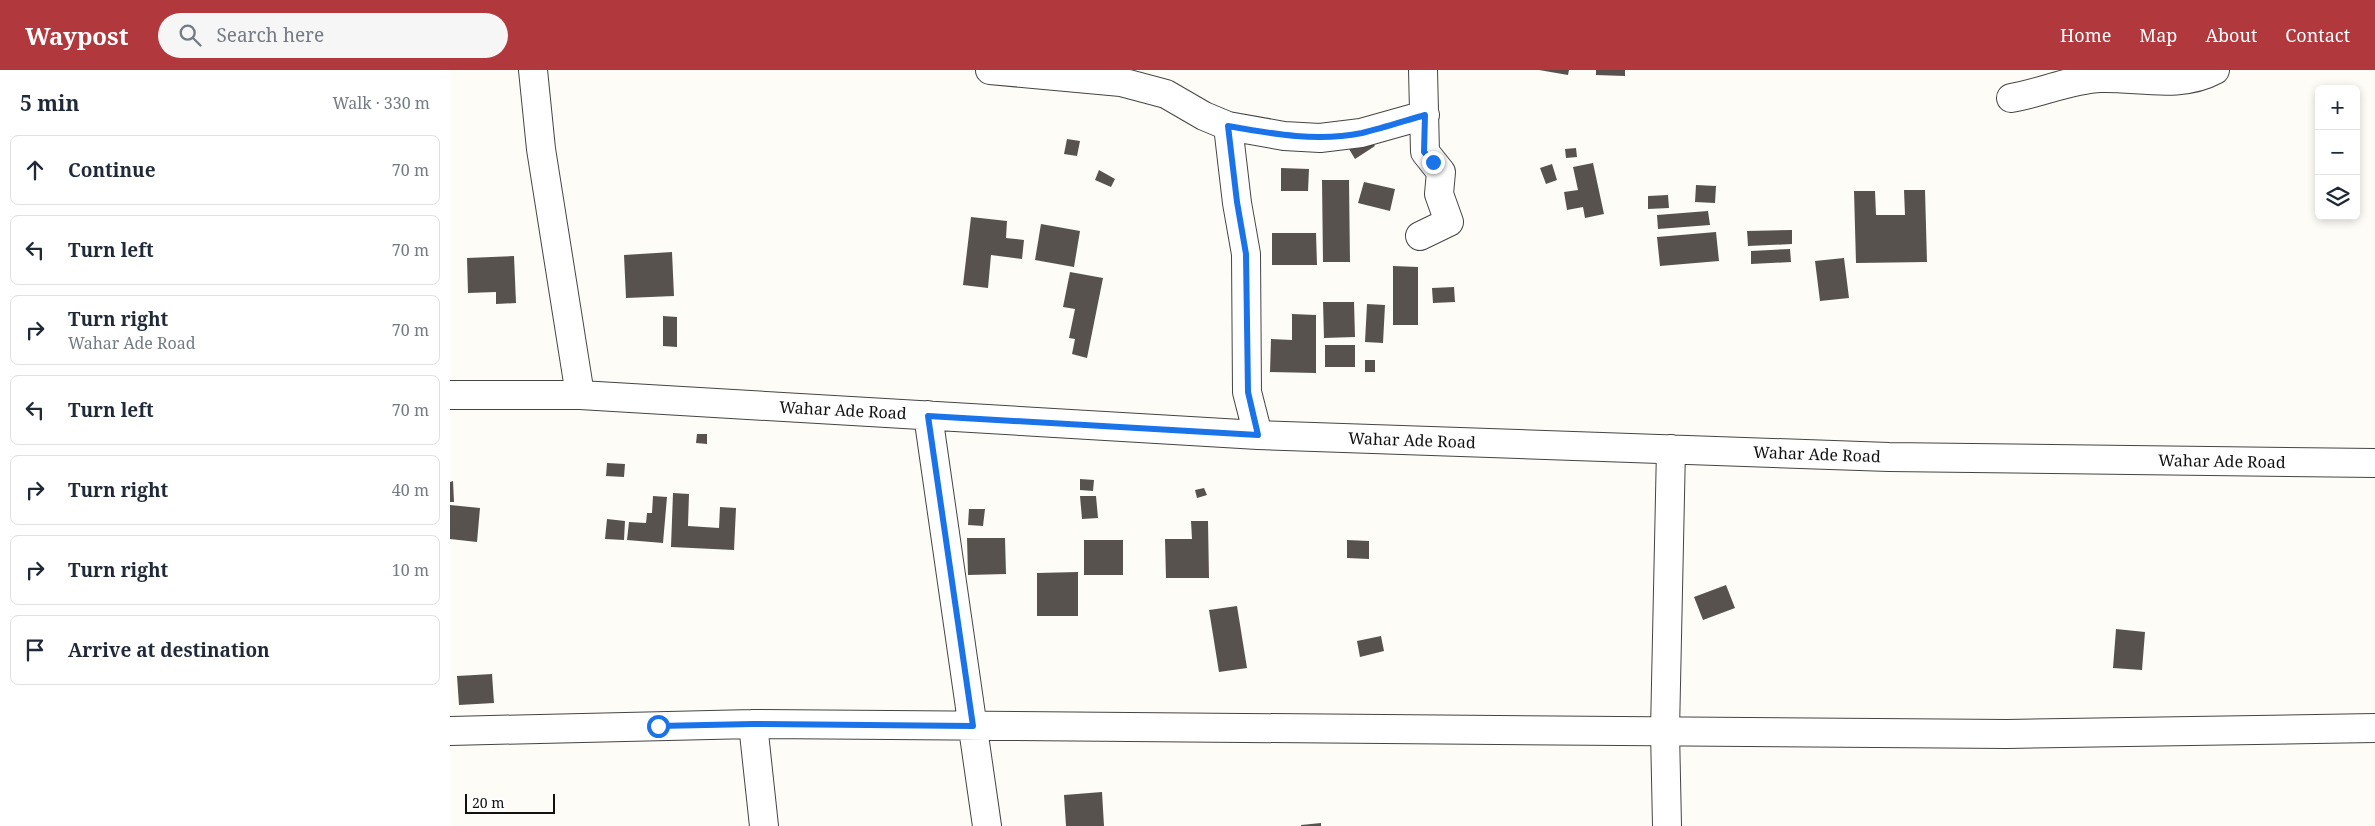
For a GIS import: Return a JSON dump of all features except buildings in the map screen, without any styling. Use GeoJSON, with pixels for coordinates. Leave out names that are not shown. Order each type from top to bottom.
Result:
{"type":"FeatureCollection","features":[{"type":"Feature","properties":{"kind":"street"},"geometry":{"type":"LineString","coordinates":[[533,70],[541,149],[580,395]]}},
{"type":"Feature","properties":{"kind":"street"},"geometry":{"type":"LineString","coordinates":[[990,70],[1121,82],[1166,94],[1204,116],[1228,126],[1284,136],[1320,138],[1361,133],[1425,115]]}},
{"type":"Feature","properties":{"kind":"street"},"geometry":{"type":"LineString","coordinates":[[1420,236],[1449,222],[1439,194],[1441,172],[1424,152],[1423,70]]}},
{"type":"Feature","properties":{"kind":"street"},"geometry":{"type":"LineString","coordinates":[[2011,98],[2100,78],[2149,81],[2176,80],[2193,78],[2215,70]]}},
{"type":"Feature","properties":{"kind":"street"},"geometry":{"type":"LineString","coordinates":[[1228,126],[1237,202],[1246,254],[1248,392],[1258,435]]}},
{"type":"Feature","properties":{"kind":"street","name":"Wahar Ade Road"},"geometry":{"type":"LineString","coordinates":[[450,395],[580,395],[1258,435],[1889,457],[2375,463]]}},
{"type":"Feature","properties":{"kind":"street"},"geometry":{"type":"LineString","coordinates":[[928,416],[987,826]]}},
{"type":"Feature","properties":{"kind":"street"},"geometry":{"type":"LineString","coordinates":[[1667,826],[1665,731],[1671,449]]}},
{"type":"Feature","properties":{"kind":"street"},"geometry":{"type":"LineString","coordinates":[[753,724],[764,826]]}},
{"type":"Feature","properties":{"kind":"street"},"geometry":{"type":"LineString","coordinates":[[450,731],[753,724],[2007,734],[2375,728]]}},
{"type":"Feature","properties":{"kind":"route"},"geometry":{"type":"LineString","coordinates":[[658,726],[753,724],[973,726],[928,416],[1258,435],[1248,392],[1246,254],[1237,202],[1228,126],[1284,136],[1320,138],[1361,133],[1425,115],[1424,152],[1433,162]]}}]}
